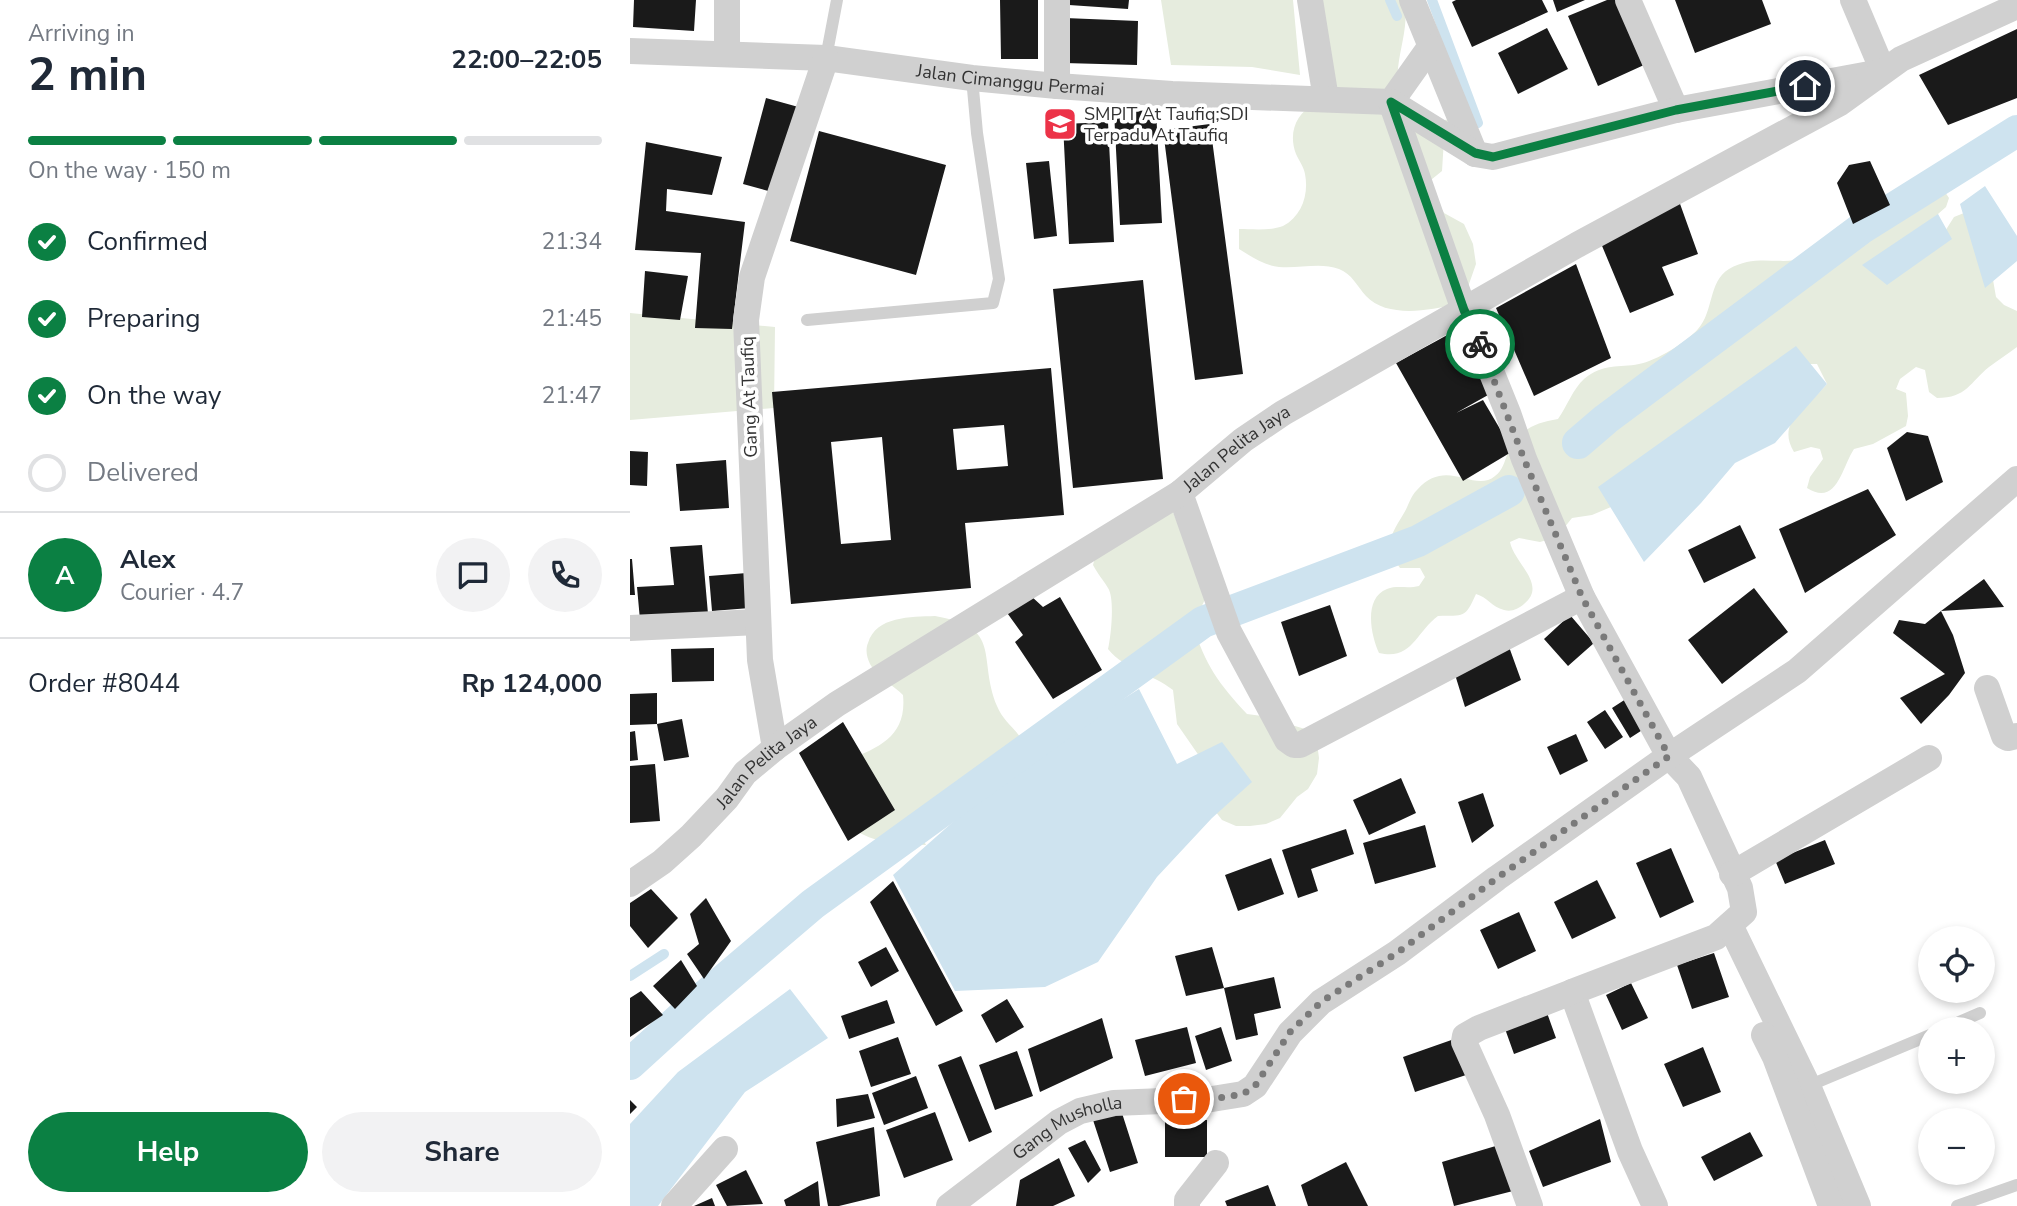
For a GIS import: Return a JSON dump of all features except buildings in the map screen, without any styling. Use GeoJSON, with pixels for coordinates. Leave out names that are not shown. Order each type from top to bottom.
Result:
{"type":"FeatureCollection","features":[{"type":"Feature","properties":{"kind":"street"},"geometry":{"type":"LineString","coordinates":[[727,0],[727,53]]}},
{"type":"Feature","properties":{"kind":"street"},"geometry":{"type":"LineString","coordinates":[[1057,0],[1057,86]]}},
{"type":"Feature","properties":{"kind":"street"},"geometry":{"type":"LineString","coordinates":[[1310,0],[1326,99]]}},
{"type":"Feature","properties":{"kind":"street"},"geometry":{"type":"LineString","coordinates":[[1412,0],[1429,48],[1475,153],[1493,157],[1676,110],[1883,71],[1900,59],[2017,6]]}},
{"type":"Feature","properties":{"kind":"street"},"geometry":{"type":"LineString","coordinates":[[1628,0],[1676,110]]}},
{"type":"Feature","properties":{"kind":"street"},"geometry":{"type":"LineString","coordinates":[[1853,0],[1883,71]]}},
{"type":"Feature","properties":{"kind":"street"},"geometry":{"type":"LineString","coordinates":[[1429,48],[1391,102],[1464,310],[1582,597],[1669,756],[1689,777],[1740,888],[1744,912],[1723,931],[1479,1028],[1465,1036],[1464,1042],[1497,1115],[1530,1206]]}},
{"type":"Feature","properties":{"kind":"street","name":"Jalan Cimanggu Permai"},"geometry":{"type":"LineString","coordinates":[[630,51],[826,58],[972,78],[1172,94],[1391,102],[1475,153]]}},
{"type":"Feature","properties":{"kind":"street","name":"Gang At Taufiq"},"geometry":{"type":"LineString","coordinates":[[775,748],[760,660],[746,320],[752,277],[826,58]]}},
{"type":"Feature","properties":{"kind":"street","name":"Jalan Pelita Jaya"},"geometry":{"type":"LineString","coordinates":[[630,884],[662,862],[691,836],[727,798],[745,773],[775,748],[837,704],[1180,493],[1243,440],[1283,413],[1577,245],[1840,103],[1883,71]]}},
{"type":"Feature","properties":{"kind":"street","name":"Gang Musholla"},"geometry":{"type":"LineString","coordinates":[[949,1206],[1059,1122],[1080,1111],[1114,1104],[1198,1100],[1243,1094],[1255,1086],[1290,1032],[1321,1002],[1397,953],[1669,756],[1797,671],[2017,479]]}},
{"type":"Feature","properties":{"kind":"street"},"geometry":{"type":"LineString","coordinates":[[1180,493],[1229,632],[1287,740],[1294,745],[1300,745],[1582,597]]}},
{"type":"Feature","properties":{"kind":"street"},"geometry":{"type":"LineString","coordinates":[[630,628],[758,622]]}},
{"type":"Feature","properties":{"kind":"street"},"geometry":{"type":"LineString","coordinates":[[1987,688],[2004,736],[2017,736]]}},
{"type":"Feature","properties":{"kind":"street"},"geometry":{"type":"LineString","coordinates":[[1732,874],[1929,758]]}},
{"type":"Feature","properties":{"kind":"street"},"geometry":{"type":"LineString","coordinates":[[1723,931],[1808,1086],[1858,1206]]}},
{"type":"Feature","properties":{"kind":"street"},"geometry":{"type":"LineString","coordinates":[[1723,931],[1775,1057],[1831,1206]]}},
{"type":"Feature","properties":{"kind":"street"},"geometry":{"type":"LineString","coordinates":[[1572,992],[1630,1151],[1655,1206]]}},
{"type":"Feature","properties":{"kind":"street"},"geometry":{"type":"LineString","coordinates":[[674,1206],[725,1149]]}},
{"type":"Feature","properties":{"kind":"street"},"geometry":{"type":"LineString","coordinates":[[1187,1206],[1187,1200],[1216,1163]]}},
{"type":"Feature","properties":{"kind":"lane"},"geometry":{"type":"LineString","coordinates":[[826,58],[837,0]]}},
{"type":"Feature","properties":{"kind":"lane"},"geometry":{"type":"LineString","coordinates":[[807,320],[993,303],[999,279],[977,133],[972,78]]}},
{"type":"Feature","properties":{"kind":"lane"},"geometry":{"type":"LineString","coordinates":[[1971,1017],[1980,1013]]}},
{"type":"Feature","properties":{"kind":"lane"},"geometry":{"type":"LineString","coordinates":[[1808,1086],[1918,1040]]}},
{"type":"Feature","properties":{"kind":"lane"},"geometry":{"type":"LineString","coordinates":[[1957,1206],[2017,1185]]}},
{"type":"Feature","properties":{"kind":"shaded area"},"geometry":{"type":"Polygon","coordinates":[[[1161,0],[1293,0],[1300,75],[1252,67],[1171,65],[1161,0]]]}},
{"type":"Feature","properties":{"kind":"shaded area"},"geometry":{"type":"Polygon","coordinates":[[[1303,0],[1405,0],[1405,27],[1398,75],[1408,124],[1453,119],[1463,126],[1445,123],[1442,171],[1426,184],[1444,213],[1464,224],[1473,244],[1476,264],[1469,284],[1455,304],[1408,311],[1385,308],[1366,296],[1344,271],[1324,266],[1273,266],[1239,249],[1239,229],[1283,226],[1295,216],[1305,197],[1305,174],[1293,139],[1295,124],[1308,108],[1315,104],[1303,0]]]}},
{"type":"Feature","properties":{"kind":"shaded area"},"geometry":{"type":"Polygon","coordinates":[[[1934,186],[1943,189],[1949,198],[1946,207],[1938,214],[1942,236],[1954,217],[1964,213],[1992,274],[1996,297],[2004,305],[2017,311],[2017,347],[1989,367],[1962,392],[1947,397],[1937,398],[1929,392],[1925,370],[1916,367],[1900,379],[1896,389],[1906,393],[1906,426],[1873,444],[1854,449],[1832,489],[1817,493],[1807,488],[1810,477],[1823,459],[1820,449],[1811,447],[1794,452],[1789,441],[1791,423],[1827,384],[1817,364],[1808,364],[1611,507],[1592,515],[1572,518],[1560,533],[1550,539],[1540,542],[1519,538],[1510,542],[1531,582],[1530,597],[1524,604],[1512,610],[1504,610],[1476,594],[1466,612],[1438,616],[1406,649],[1399,653],[1379,653],[1371,618],[1374,600],[1387,589],[1419,586],[1425,577],[1420,568],[1400,568],[1389,552],[1389,546],[1411,498],[1428,480],[1449,475],[1478,481],[1495,476],[1517,438],[1528,428],[1558,419],[1577,388],[1591,374],[1604,368],[1639,364],[1654,359],[1687,340],[1703,322],[1714,289],[1729,269],[1749,262],[1806,258],[1835,242],[1853,219],[1889,212],[1913,193],[1934,186]]]}},
{"type":"Feature","properties":{"kind":"shaded area"},"geometry":{"type":"Polygon","coordinates":[[[630,313],[775,327],[774,408],[630,420],[630,313]]]}},
{"type":"Feature","properties":{"kind":"shaded area"},"geometry":{"type":"Polygon","coordinates":[[[1170,505],[1207,595],[1193,625],[1214,673],[1247,714],[1305,729],[1317,743],[1317,774],[1308,789],[1297,797],[1280,818],[1266,824],[1236,826],[1222,820],[1212,807],[1204,763],[1177,724],[1173,690],[1123,662],[1108,649],[1111,600],[1108,588],[1093,565],[1097,550],[1170,505]]]}},
{"type":"Feature","properties":{"kind":"shaded area"},"geometry":{"type":"Polygon","coordinates":[[[935,616],[957,621],[971,628],[980,637],[997,706],[1023,741],[1035,765],[986,806],[972,801],[946,805],[940,817],[921,835],[926,845],[878,840],[852,828],[848,760],[881,744],[896,730],[901,720],[903,695],[873,669],[867,657],[867,646],[872,634],[886,623],[905,618],[935,616]]]}},
{"type":"Feature","properties":{"kind":"water"},"geometry":{"type":"Polygon","coordinates":[[[1985,186],[2017,236],[2017,261],[1985,288],[1960,204],[1985,186]]]}},
{"type":"Feature","properties":{"kind":"water"},"geometry":{"type":"Polygon","coordinates":[[[1938,214],[1952,239],[1887,285],[1862,265],[1938,214]]]}},
{"type":"Feature","properties":{"kind":"water"},"geometry":{"type":"Polygon","coordinates":[[[1796,346],[1827,384],[1775,443],[1735,463],[1644,562],[1598,487],[1796,346]]]}},
{"type":"Feature","properties":{"kind":"water"},"geometry":{"type":"Polygon","coordinates":[[[1139,689],[1177,764],[1222,742],[1252,782],[1212,818],[1157,877],[1098,962],[1045,987],[955,991],[893,875],[1015,767],[1139,689]]]}},
{"type":"Feature","properties":{"kind":"water"},"geometry":{"type":"Polygon","coordinates":[[[790,989],[828,1038],[745,1092],[658,1206],[630,1206],[630,1124],[678,1072],[790,989]]]}},
{"type":"Feature","properties":{"kind":"waterway"},"geometry":{"type":"LineString","coordinates":[[1390,0],[1397,16]]}},
{"type":"Feature","properties":{"kind":"waterway"},"geometry":{"type":"LineString","coordinates":[[1432,0],[1478,123]]}},
{"type":"Feature","properties":{"kind":"waterway"},"geometry":{"type":"LineString","coordinates":[[1578,443],[1606,419],[1862,228],[2017,131]]}},
{"type":"Feature","properties":{"kind":"waterway"},"geometry":{"type":"LineString","coordinates":[[630,1064],[813,904],[1203,622],[1418,541],[1509,491]]}},
{"type":"Feature","properties":{"kind":"waterway"},"geometry":{"type":"LineString","coordinates":[[630,976],[664,954]]}},
{"type":"Feature","properties":{"kind":"way so far"},"geometry":{"type":"LineString","coordinates":[[1184,1099],[1212,1099],[1243,1094],[1255,1086],[1290,1032],[1321,1002],[1397,953],[1669,756],[1582,597],[1524,459],[1480,344]]}},
{"type":"Feature","properties":{"kind":"place","name":"SMPIT At Taufiq;SDI Terpadu At Taufiq"},"geometry":{"type":"Point","coordinates":[1060,124]}},
{"type":"Feature","properties":{"kind":"route"},"geometry":{"type":"LineString","coordinates":[[1480,344],[1464,310],[1391,102],[1475,153],[1493,157],[1676,110],[1805,86]]}}]}
